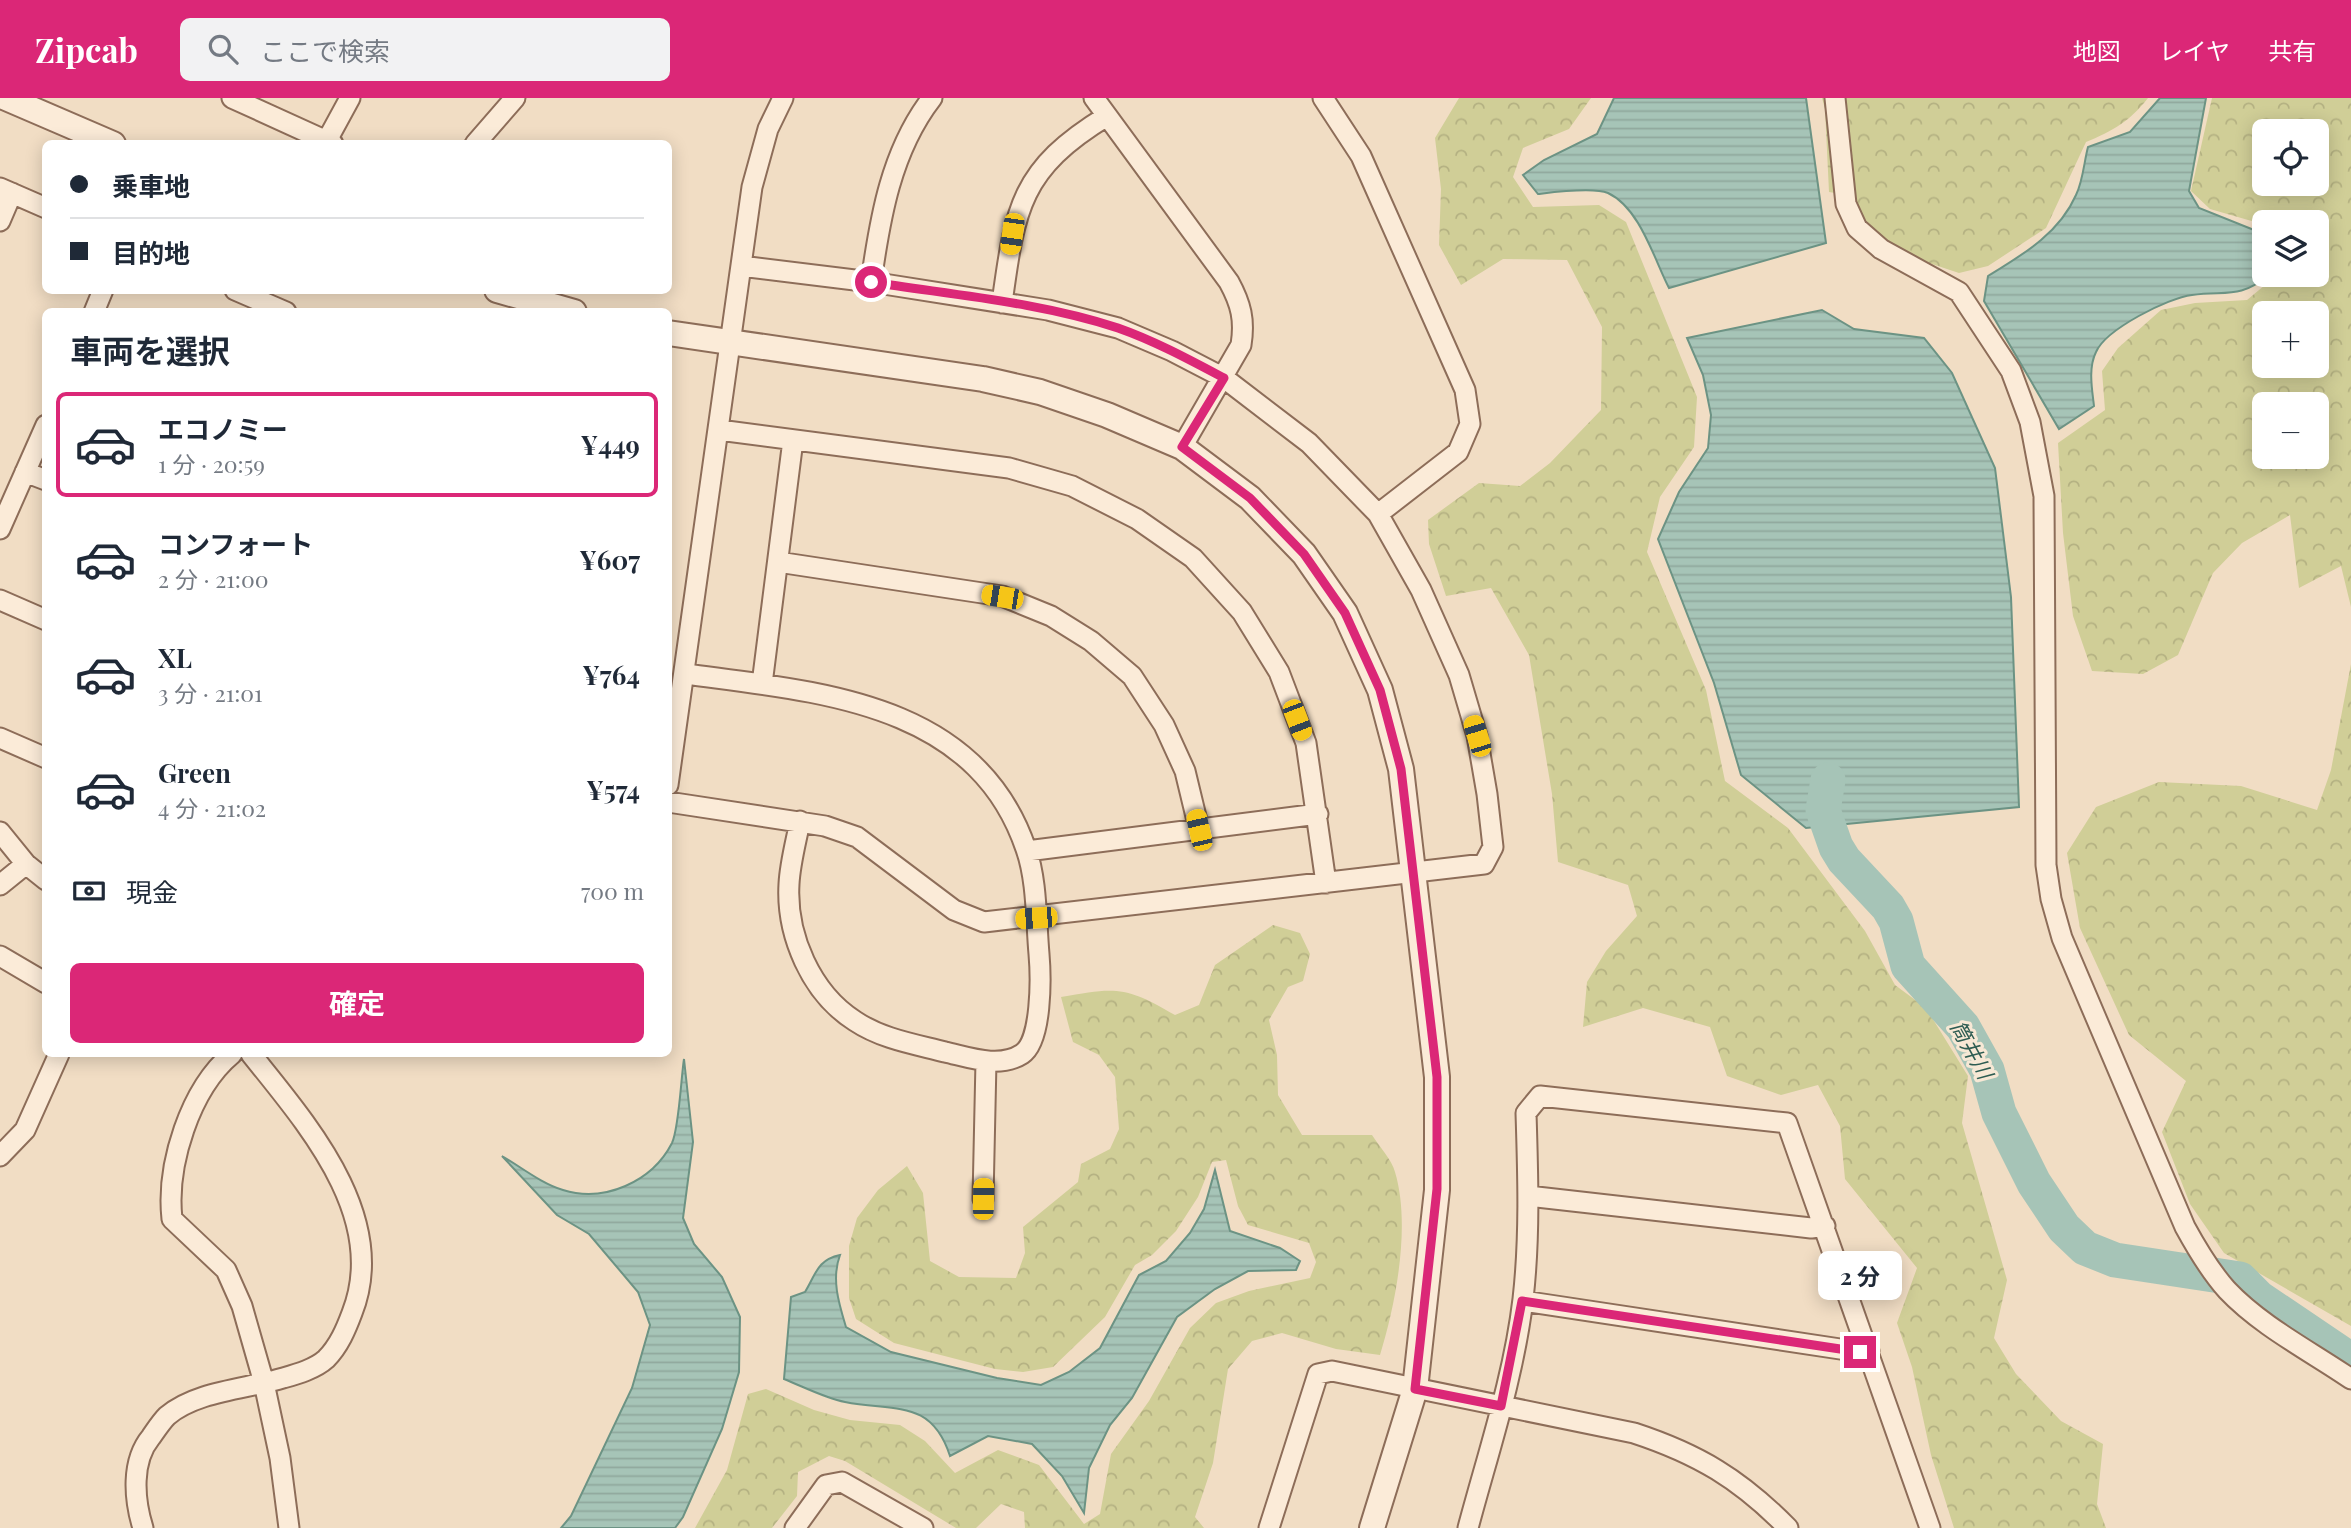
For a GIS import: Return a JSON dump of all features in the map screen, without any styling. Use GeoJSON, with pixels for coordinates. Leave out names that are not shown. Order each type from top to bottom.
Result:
{"type":"FeatureCollection","features":[{"type":"Feature","properties":{"kind":"street"},"geometry":{"type":"LineString","coordinates":[[6,98],[104,140]]}},
{"type":"Feature","properties":{"kind":"street"},"geometry":{"type":"LineString","coordinates":[[232,98],[322,140]]}},
{"type":"Feature","properties":{"kind":"street"},"geometry":{"type":"LineString","coordinates":[[330,140],[351,98]]}},
{"type":"Feature","properties":{"kind":"street"},"geometry":{"type":"LineString","coordinates":[[478,140],[515,98]]}},
{"type":"Feature","properties":{"kind":"street"},"geometry":{"type":"LineString","coordinates":[[672,759],[752,187],[768,129],[783,98]]}},
{"type":"Feature","properties":{"kind":"street"},"geometry":{"type":"LineString","coordinates":[[871,282],[880,219],[898,159],[921,112],[932,98]]}},
{"type":"Feature","properties":{"kind":"street"},"geometry":{"type":"LineString","coordinates":[[1094,98],[1229,282],[1241,305],[1244,327],[1241,345],[1182,447]]}},
{"type":"Feature","properties":{"kind":"street"},"geometry":{"type":"LineString","coordinates":[[1323,98],[1361,156],[1465,390],[1470,424],[1458,452],[1378,514]]}},
{"type":"Feature","properties":{"kind":"street"},"geometry":{"type":"LineString","coordinates":[[1835,98],[1846,204],[1857,228],[1881,249],[1938,278],[1959,292],[2011,371],[2030,422],[2044,496],[2046,865],[2051,899],[2062,938],[2185,1227],[2202,1259],[2248,1309],[2351,1378]]}},
{"type":"Feature","properties":{"kind":"street"},"geometry":{"type":"LineString","coordinates":[[1002,303],[1012,234],[1024,196],[1044,166],[1070,138],[1107,116]]}},
{"type":"Feature","properties":{"kind":"street"},"geometry":{"type":"LineString","coordinates":[[0,221],[6,191],[42,206]]}},
{"type":"Feature","properties":{"kind":"street"},"geometry":{"type":"LineString","coordinates":[[672,803],[825,825],[857,837],[954,910],[985,922],[1484,864],[1493,847],[1477,736],[1459,675],[1421,590],[1378,514],[1309,443],[1224,378],[1172,351],[1118,328],[1048,310],[871,282],[741,266]]}},
{"type":"Feature","properties":{"kind":"street"},"geometry":{"type":"LineString","coordinates":[[244,294],[277,308]]}},
{"type":"Feature","properties":{"kind":"street"},"geometry":{"type":"LineString","coordinates":[[511,294],[559,308]]}},
{"type":"Feature","properties":{"kind":"street"},"geometry":{"type":"LineString","coordinates":[[672,334],[983,379],[1040,391],[1182,447],[1259,508],[1304,554],[1345,613],[1384,703],[1401,769],[1437,1077],[1437,1189],[1415,1389],[1372,1528]]}},
{"type":"Feature","properties":{"kind":"street"},"geometry":{"type":"LineString","coordinates":[[719,430],[1022,471],[1072,486],[1137,519],[1193,558],[1242,612],[1279,672],[1306,743],[1326,883]]}},
{"type":"Feature","properties":{"kind":"street"},"geometry":{"type":"LineString","coordinates":[[0,529],[42,434]]}},
{"type":"Feature","properties":{"kind":"street"},"geometry":{"type":"LineString","coordinates":[[762,684],[793,440]]}},
{"type":"Feature","properties":{"kind":"street"},"geometry":{"type":"LineString","coordinates":[[25,472],[42,478]]}},
{"type":"Feature","properties":{"kind":"street"},"geometry":{"type":"LineString","coordinates":[[778,562],[1002,597],[1051,616],[1091,642],[1132,676],[1164,724],[1185,771],[1199,830]]}},
{"type":"Feature","properties":{"kind":"street"},"geometry":{"type":"LineString","coordinates":[[0,600],[42,618]]}},
{"type":"Feature","properties":{"kind":"street"},"geometry":{"type":"LineString","coordinates":[[685,674],[762,684],[851,701],[896,714],[950,744],[986,775],[1011,811],[1027,851],[1036,918],[1041,976],[1034,1041],[1022,1054],[1005,1061],[986,1061],[891,1039],[854,1021],[825,994],[803,960],[791,921],[789,884],[800,821]]}},
{"type":"Feature","properties":{"kind":"street"},"geometry":{"type":"LineString","coordinates":[[0,738],[42,756]]}},
{"type":"Feature","properties":{"kind":"street"},"geometry":{"type":"LineString","coordinates":[[1027,851],[1318,814]]}},
{"type":"Feature","properties":{"kind":"street"},"geometry":{"type":"LineString","coordinates":[[0,832],[26,864],[42,877]]}},
{"type":"Feature","properties":{"kind":"street"},"geometry":{"type":"LineString","coordinates":[[0,886],[26,864]]}},
{"type":"Feature","properties":{"kind":"street"},"geometry":{"type":"LineString","coordinates":[[0,956],[42,981]]}},
{"type":"Feature","properties":{"kind":"street"},"geometry":{"type":"LineString","coordinates":[[0,1156],[25,1130],[58,1057]]}},
{"type":"Feature","properties":{"kind":"street"},"geometry":{"type":"LineString","coordinates":[[228,1057],[216,1067],[197,1099],[172,1167],[169,1192],[172,1219],[226,1270],[242,1307],[264,1383],[281,1458],[289,1528]]}},
{"type":"Feature","properties":{"kind":"street"},"geometry":{"type":"LineString","coordinates":[[143,1528],[138,1513],[136,1477],[143,1447],[168,1416],[195,1401],[300,1373],[325,1359],[343,1335],[358,1298],[360,1255],[354,1217],[340,1180],[312,1131],[253,1057]]}},
{"type":"Feature","properties":{"kind":"street"},"geometry":{"type":"LineString","coordinates":[[983,1199],[986,1061]]}},
{"type":"Feature","properties":{"kind":"street"},"geometry":{"type":"LineString","coordinates":[[1468,1528],[1501,1406],[1522,1301],[1528,1196],[1526,1113],[1540,1096],[1787,1123],[1930,1528]]}},
{"type":"Feature","properties":{"kind":"street"},"geometry":{"type":"LineString","coordinates":[[1528,1196],[1811,1228],[1825,1226]]}},
{"type":"Feature","properties":{"kind":"street"},"geometry":{"type":"LineString","coordinates":[[1522,1301],[1860,1352],[1869,1351]]}},
{"type":"Feature","properties":{"kind":"street"},"geometry":{"type":"LineString","coordinates":[[1269,1528],[1318,1374],[1332,1371],[1634,1433],[1678,1448],[1716,1467],[1756,1496],[1788,1528]]}},
{"type":"Feature","properties":{"kind":"street"},"geometry":{"type":"LineString","coordinates":[[795,1528],[826,1485],[842,1482],[923,1528]]}},
{"type":"Feature","properties":{"kind":"green space"},"geometry":{"type":"Polygon","coordinates":[[[1459,98],[1591,98],[1569,129],[1523,148],[1513,177],[1533,207],[1599,205],[1626,222],[1697,397],[1694,447],[1660,497],[1647,552],[1706,690],[1725,781],[1788,828],[1865,931],[1895,985],[1926,1008],[1968,1076],[1962,1123],[2007,1280],[1994,1338],[2016,1374],[2061,1421],[2103,1444],[2097,1504],[2106,1528],[1954,1528],[1931,1455],[1912,1367],[1897,1323],[1917,1268],[1845,1179],[1840,1126],[1818,1085],[1781,1095],[1727,1076],[1710,1027],[1643,1008],[1583,1027],[1587,982],[1606,951],[1637,916],[1628,885],[1558,862],[1552,794],[1529,655],[1491,588],[1446,596],[1429,544],[1428,520],[1479,483],[1520,486],[1550,463],[1601,410],[1602,327],[1567,260],[1503,259],[1461,285],[1439,245],[1441,189],[1435,138],[1459,98]]]}},
{"type":"Feature","properties":{"kind":"green space"},"geometry":{"type":"Polygon","coordinates":[[[1822,98],[2148,98],[2135,113],[2120,124],[2086,142],[2046,228],[1988,266],[1959,273],[1905,255],[1866,222],[1854,196],[1829,192],[1825,109],[1822,98]]]}},
{"type":"Feature","properties":{"kind":"green space"},"geometry":{"type":"Polygon","coordinates":[[[2212,98],[2351,98],[2351,607],[2341,566],[2299,588],[2290,515],[2242,543],[2213,573],[2178,655],[2143,674],[2092,671],[2073,616],[2063,533],[2058,443],[2105,410],[2102,371],[2118,348],[2161,310],[2195,303],[2247,300],[2263,287],[2329,287],[2329,210],[2252,210],[2252,221],[2210,209],[2191,191],[2212,98]]]}},
{"type":"Feature","properties":{"kind":"green space"},"geometry":{"type":"Polygon","coordinates":[[[2351,664],[2351,1326],[2224,1253],[2190,1204],[2162,1132],[2186,1081],[2129,1035],[2080,928],[2067,853],[2096,807],[2159,782],[2241,786],[2317,810],[2331,770],[2351,664]]]}},
{"type":"Feature","properties":{"kind":"green space"},"geometry":{"type":"Polygon","coordinates":[[[1273,925],[1300,933],[1310,954],[1303,981],[1288,987],[1269,1020],[1277,1055],[1278,1095],[1302,1135],[1372,1135],[1395,1172],[1402,1216],[1400,1264],[1380,1355],[1336,1349],[1282,1333],[1252,1341],[1228,1369],[1213,1463],[1195,1517],[1204,1528],[1025,1528],[1024,1512],[1001,1504],[976,1528],[956,1528],[845,1461],[829,1456],[798,1472],[797,1496],[772,1528],[695,1528],[727,1470],[748,1394],[766,1389],[814,1410],[850,1420],[900,1425],[925,1441],[955,1473],[998,1450],[1039,1465],[1084,1524],[1100,1514],[1111,1454],[1149,1401],[1190,1328],[1216,1303],[1249,1291],[1310,1278],[1316,1262],[1309,1243],[1248,1225],[1238,1206],[1226,1160],[1212,1162],[1198,1197],[1176,1231],[1152,1255],[1135,1265],[1105,1317],[1053,1367],[1023,1372],[995,1369],[894,1343],[856,1319],[849,1298],[849,1246],[857,1218],[878,1190],[907,1166],[923,1193],[930,1261],[959,1277],[1016,1278],[1025,1253],[1023,1227],[1078,1182],[1081,1164],[1110,1149],[1119,1129],[1115,1077],[1099,1055],[1073,1042],[1061,997],[1120,991],[1144,999],[1175,1015],[1199,1005],[1215,965],[1273,925]]]}},
{"type":"Feature","properties":{"kind":"shaded area"},"geometry":{"type":"Polygon","coordinates":[[[1614,98],[1806,98],[1826,243],[1669,288],[1637,222],[1619,200],[1608,193],[1593,190],[1538,194],[1523,175],[1544,160],[1597,134],[1614,98]]]}},
{"type":"Feature","properties":{"kind":"shaded area"},"geometry":{"type":"Polygon","coordinates":[[[2160,98],[2206,98],[2189,191],[2199,208],[2252,229],[2252,286],[2240,291],[2181,297],[2124,325],[2102,343],[2096,352],[2091,379],[2094,406],[2059,429],[1984,301],[1988,276],[2038,242],[2060,221],[2078,190],[2088,147],[2130,132],[2160,98]]]}},
{"type":"Feature","properties":{"kind":"shaded area"},"geometry":{"type":"Polygon","coordinates":[[[1822,310],[1854,329],[1924,338],[1952,373],[1995,468],[2011,597],[2019,807],[1806,828],[1741,775],[1714,683],[1658,539],[1679,492],[1708,448],[1711,415],[1703,375],[1687,338],[1822,310]]]}},
{"type":"Feature","properties":{"kind":"shaded area"},"geometry":{"type":"Polygon","coordinates":[[[684,1059],[693,1142],[683,1218],[694,1244],[722,1277],[740,1317],[739,1372],[722,1429],[683,1517],[675,1528],[561,1528],[571,1516],[632,1388],[650,1325],[638,1292],[589,1234],[557,1215],[502,1156],[539,1180],[563,1190],[595,1194],[625,1186],[652,1169],[672,1143],[684,1059]]]}},
{"type":"Feature","properties":{"kind":"shaded area"},"geometry":{"type":"Polygon","coordinates":[[[1215,1170],[1230,1231],[1280,1248],[1300,1261],[1296,1270],[1248,1271],[1215,1289],[1177,1317],[1132,1398],[1110,1425],[1089,1468],[1084,1513],[1062,1476],[1032,1444],[988,1436],[950,1456],[942,1437],[932,1424],[921,1416],[895,1408],[837,1400],[784,1379],[791,1297],[805,1292],[826,1260],[840,1255],[836,1282],[846,1327],[891,1352],[997,1378],[1041,1385],[1069,1372],[1100,1348],[1139,1275],[1166,1261],[1190,1233],[1204,1209],[1215,1170]]]}},
{"type":"Feature","properties":{"kind":"waterway","name":"筒井川"},"geometry":{"type":"LineString","coordinates":[[1828,780],[1823,810],[1836,847],[1844,860],[1888,907],[1896,921],[1908,966],[1963,1027],[1987,1070],[1999,1113],[2034,1183],[2064,1228],[2085,1248],[2115,1260],[2240,1279],[2259,1298],[2351,1360]]}},
{"type":"Feature","properties":{"kind":"route"},"geometry":{"type":"LineString","coordinates":[[871,282],[1048,310],[1118,328],[1172,351],[1224,378],[1182,447],[1250,498],[1304,554],[1345,613],[1380,690],[1401,769],[1437,1077],[1437,1189],[1415,1389],[1501,1406],[1522,1301],[1860,1352]]}}]}
